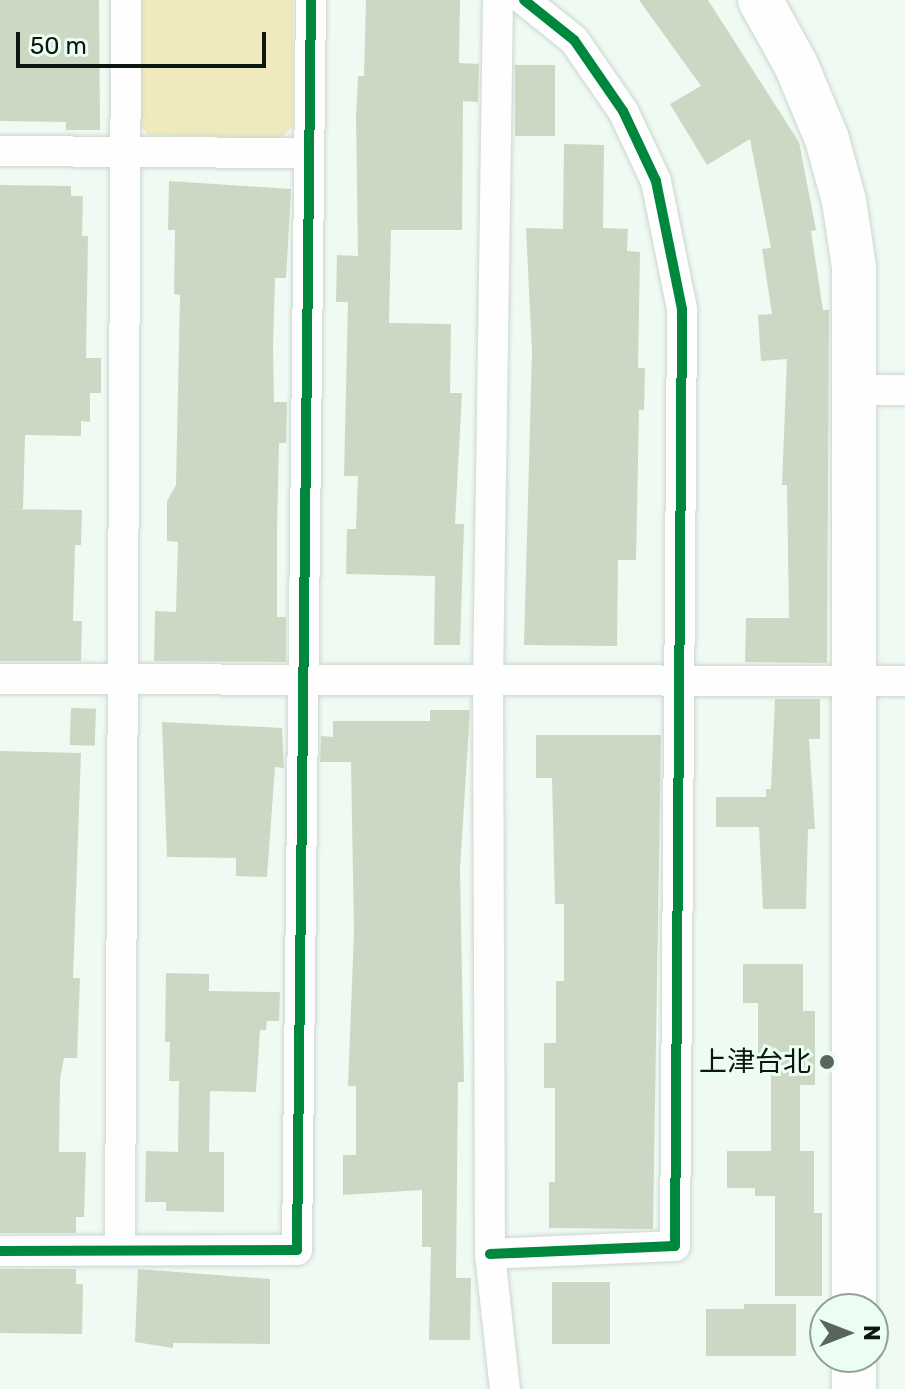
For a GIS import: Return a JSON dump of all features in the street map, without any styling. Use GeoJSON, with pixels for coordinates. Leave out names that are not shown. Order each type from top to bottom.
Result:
{"type":"FeatureCollection","features":[{"type":"Feature","properties":{"kind":"street"},"geometry":{"type":"LineString","coordinates":[[120,1249],[126,0]]}},
{"type":"Feature","properties":{"kind":"street"},"geometry":{"type":"LineString","coordinates":[[0,1251],[297,1250],[311,0]]}},
{"type":"Feature","properties":{"kind":"street"},"geometry":{"type":"LineString","coordinates":[[498,0],[488,682],[490,1254],[505,1389]]}},
{"type":"Feature","properties":{"kind":"street"},"geometry":{"type":"LineString","coordinates":[[490,1254],[675,1246],[682,309],[656,181],[623,111],[574,40],[524,0]]}},
{"type":"Feature","properties":{"kind":"street"},"geometry":{"type":"LineString","coordinates":[[760,0],[796,65],[827,139],[844,201],[854,267],[857,390],[854,1293]]}},
{"type":"Feature","properties":{"kind":"street"},"geometry":{"type":"LineString","coordinates":[[0,151],[309,153]]}},
{"type":"Feature","properties":{"kind":"street"},"geometry":{"type":"LineString","coordinates":[[857,390],[905,390]]}},
{"type":"Feature","properties":{"kind":"street"},"geometry":{"type":"LineString","coordinates":[[0,679],[905,681]]}},
{"type":"Feature","properties":{"kind":"shaded area"},"geometry":{"type":"Polygon","coordinates":[[[138,0],[293,0],[293,126],[280,139],[148,135],[138,123],[138,0]]]}},
{"type":"Feature","properties":{"kind":"building"},"geometry":{"type":"Polygon","coordinates":[[[0,0],[99,0],[100,130],[66,130],[66,122],[0,121],[0,0]]]}},
{"type":"Feature","properties":{"kind":"building"},"geometry":{"type":"Polygon","coordinates":[[[366,0],[460,0],[459,63],[479,64],[478,102],[463,101],[462,230],[391,230],[389,323],[451,324],[450,393],[462,393],[455,524],[464,524],[460,645],[434,645],[435,576],[346,574],[347,529],[356,529],[358,476],[344,476],[348,302],[336,302],[337,255],[358,256],[356,116],[358,76],[364,76],[366,0]]]}},
{"type":"Feature","properties":{"kind":"building"},"geometry":{"type":"Polygon","coordinates":[[[639,0],[708,0],[799,142],[816,230],[811,231],[823,310],[829,310],[827,663],[745,662],[746,618],[789,618],[787,485],[782,485],[787,359],[761,361],[758,315],[772,314],[762,249],[771,248],[750,139],[707,165],[670,104],[701,86],[639,0]]]}},
{"type":"Feature","properties":{"kind":"building"},"geometry":{"type":"Polygon","coordinates":[[[515,65],[555,65],[555,136],[515,136],[515,65]]]}},
{"type":"Feature","properties":{"kind":"building"},"geometry":{"type":"Polygon","coordinates":[[[564,144],[604,145],[603,228],[628,229],[627,251],[640,252],[638,368],[645,368],[644,410],[639,410],[636,560],[618,560],[617,646],[524,645],[532,352],[526,228],[563,229],[564,144]]]}},
{"type":"Feature","properties":{"kind":"building"},"geometry":{"type":"Polygon","coordinates":[[[169,181],[291,189],[286,278],[275,278],[273,347],[274,402],[287,402],[286,443],[279,443],[277,530],[277,617],[286,617],[286,662],[154,661],[155,611],[176,612],[178,542],[167,541],[167,501],[176,485],[180,295],[174,294],[175,230],[168,230],[169,181]]]}},
{"type":"Feature","properties":{"kind":"building"},"geometry":{"type":"Polygon","coordinates":[[[0,185],[71,186],[71,196],[83,196],[82,236],[88,236],[86,358],[101,358],[101,393],[90,393],[90,422],[81,421],[81,436],[25,435],[23,509],[0,509],[0,185]]]}},
{"type":"Feature","properties":{"kind":"building"},"geometry":{"type":"Polygon","coordinates":[[[0,509],[82,510],[81,545],[75,545],[73,621],[82,621],[81,661],[0,661],[0,509]]]}},
{"type":"Feature","properties":{"kind":"building"},"geometry":{"type":"Polygon","coordinates":[[[775,699],[820,699],[820,739],[809,739],[815,829],[808,829],[806,909],[763,909],[759,827],[716,827],[716,797],[766,797],[766,789],[771,789],[775,699]]]}},
{"type":"Feature","properties":{"kind":"building"},"geometry":{"type":"Polygon","coordinates":[[[71,708],[96,709],[95,746],[70,745],[71,708]]]}},
{"type":"Feature","properties":{"kind":"building"},"geometry":{"type":"Polygon","coordinates":[[[430,710],[470,710],[460,869],[464,1082],[458,1082],[456,1278],[471,1278],[470,1340],[429,1340],[431,1247],[422,1247],[422,1190],[343,1195],[343,1155],[356,1155],[356,1086],[348,1086],[354,932],[351,762],[320,762],[321,736],[333,737],[333,721],[430,721],[430,710]]]}},
{"type":"Feature","properties":{"kind":"building"},"geometry":{"type":"Polygon","coordinates":[[[162,722],[282,728],[284,768],[275,767],[267,877],[236,876],[236,858],[167,857],[162,722]]]}},
{"type":"Feature","properties":{"kind":"building"},"geometry":{"type":"Polygon","coordinates":[[[536,735],[661,735],[653,1229],[549,1228],[549,1182],[555,1182],[555,1088],[544,1088],[544,1043],[556,1043],[556,981],[564,981],[564,904],[555,904],[552,778],[536,778],[536,735]]]}},
{"type":"Feature","properties":{"kind":"building"},"geometry":{"type":"Polygon","coordinates":[[[0,751],[81,753],[73,978],[80,978],[77,1058],[64,1058],[60,1079],[59,1152],[86,1152],[84,1217],[76,1217],[76,1233],[0,1233],[0,751]]]}},
{"type":"Feature","properties":{"kind":"building"},"geometry":{"type":"Polygon","coordinates":[[[743,964],[803,964],[803,1011],[815,1011],[815,1085],[800,1085],[800,1151],[814,1151],[814,1213],[822,1213],[822,1293],[775,1296],[775,1196],[755,1196],[755,1188],[727,1188],[727,1151],[771,1151],[771,1054],[758,1054],[758,1003],[743,1003],[743,964]]]}},
{"type":"Feature","properties":{"kind":"building"},"geometry":{"type":"Polygon","coordinates":[[[166,973],[209,974],[209,991],[280,992],[279,1021],[267,1021],[266,1030],[260,1030],[256,1092],[210,1091],[209,1152],[224,1152],[224,1212],[166,1211],[166,1202],[145,1202],[146,1151],[178,1152],[179,1081],[169,1081],[170,1042],[165,1042],[166,973]]]}},
{"type":"Feature","properties":{"kind":"building"},"geometry":{"type":"Polygon","coordinates":[[[0,1269],[76,1269],[76,1284],[83,1284],[82,1334],[0,1333],[0,1269]]]}},
{"type":"Feature","properties":{"kind":"building"},"geometry":{"type":"Polygon","coordinates":[[[138,1269],[270,1279],[270,1344],[173,1343],[173,1348],[135,1342],[138,1269]]]}},
{"type":"Feature","properties":{"kind":"building"},"geometry":{"type":"Polygon","coordinates":[[[552,1282],[610,1282],[610,1344],[552,1344],[552,1282]]]}},
{"type":"Feature","properties":{"kind":"building"},"geometry":{"type":"Polygon","coordinates":[[[744,1304],[796,1304],[796,1356],[706,1356],[706,1309],[744,1309],[744,1304]]]}},
{"type":"Feature","properties":{"kind":"cycle path"},"geometry":{"type":"LineString","coordinates":[[0,1251],[297,1250],[311,0]]}},
{"type":"Feature","properties":{"kind":"cycle path"},"geometry":{"type":"LineString","coordinates":[[490,1254],[675,1246],[682,309],[656,181],[623,111],[574,40],[524,0]]}},
{"type":"Feature","properties":{"kind":"place","name":"上津台北"},"geometry":{"type":"Point","coordinates":[827,1062]}}]}
